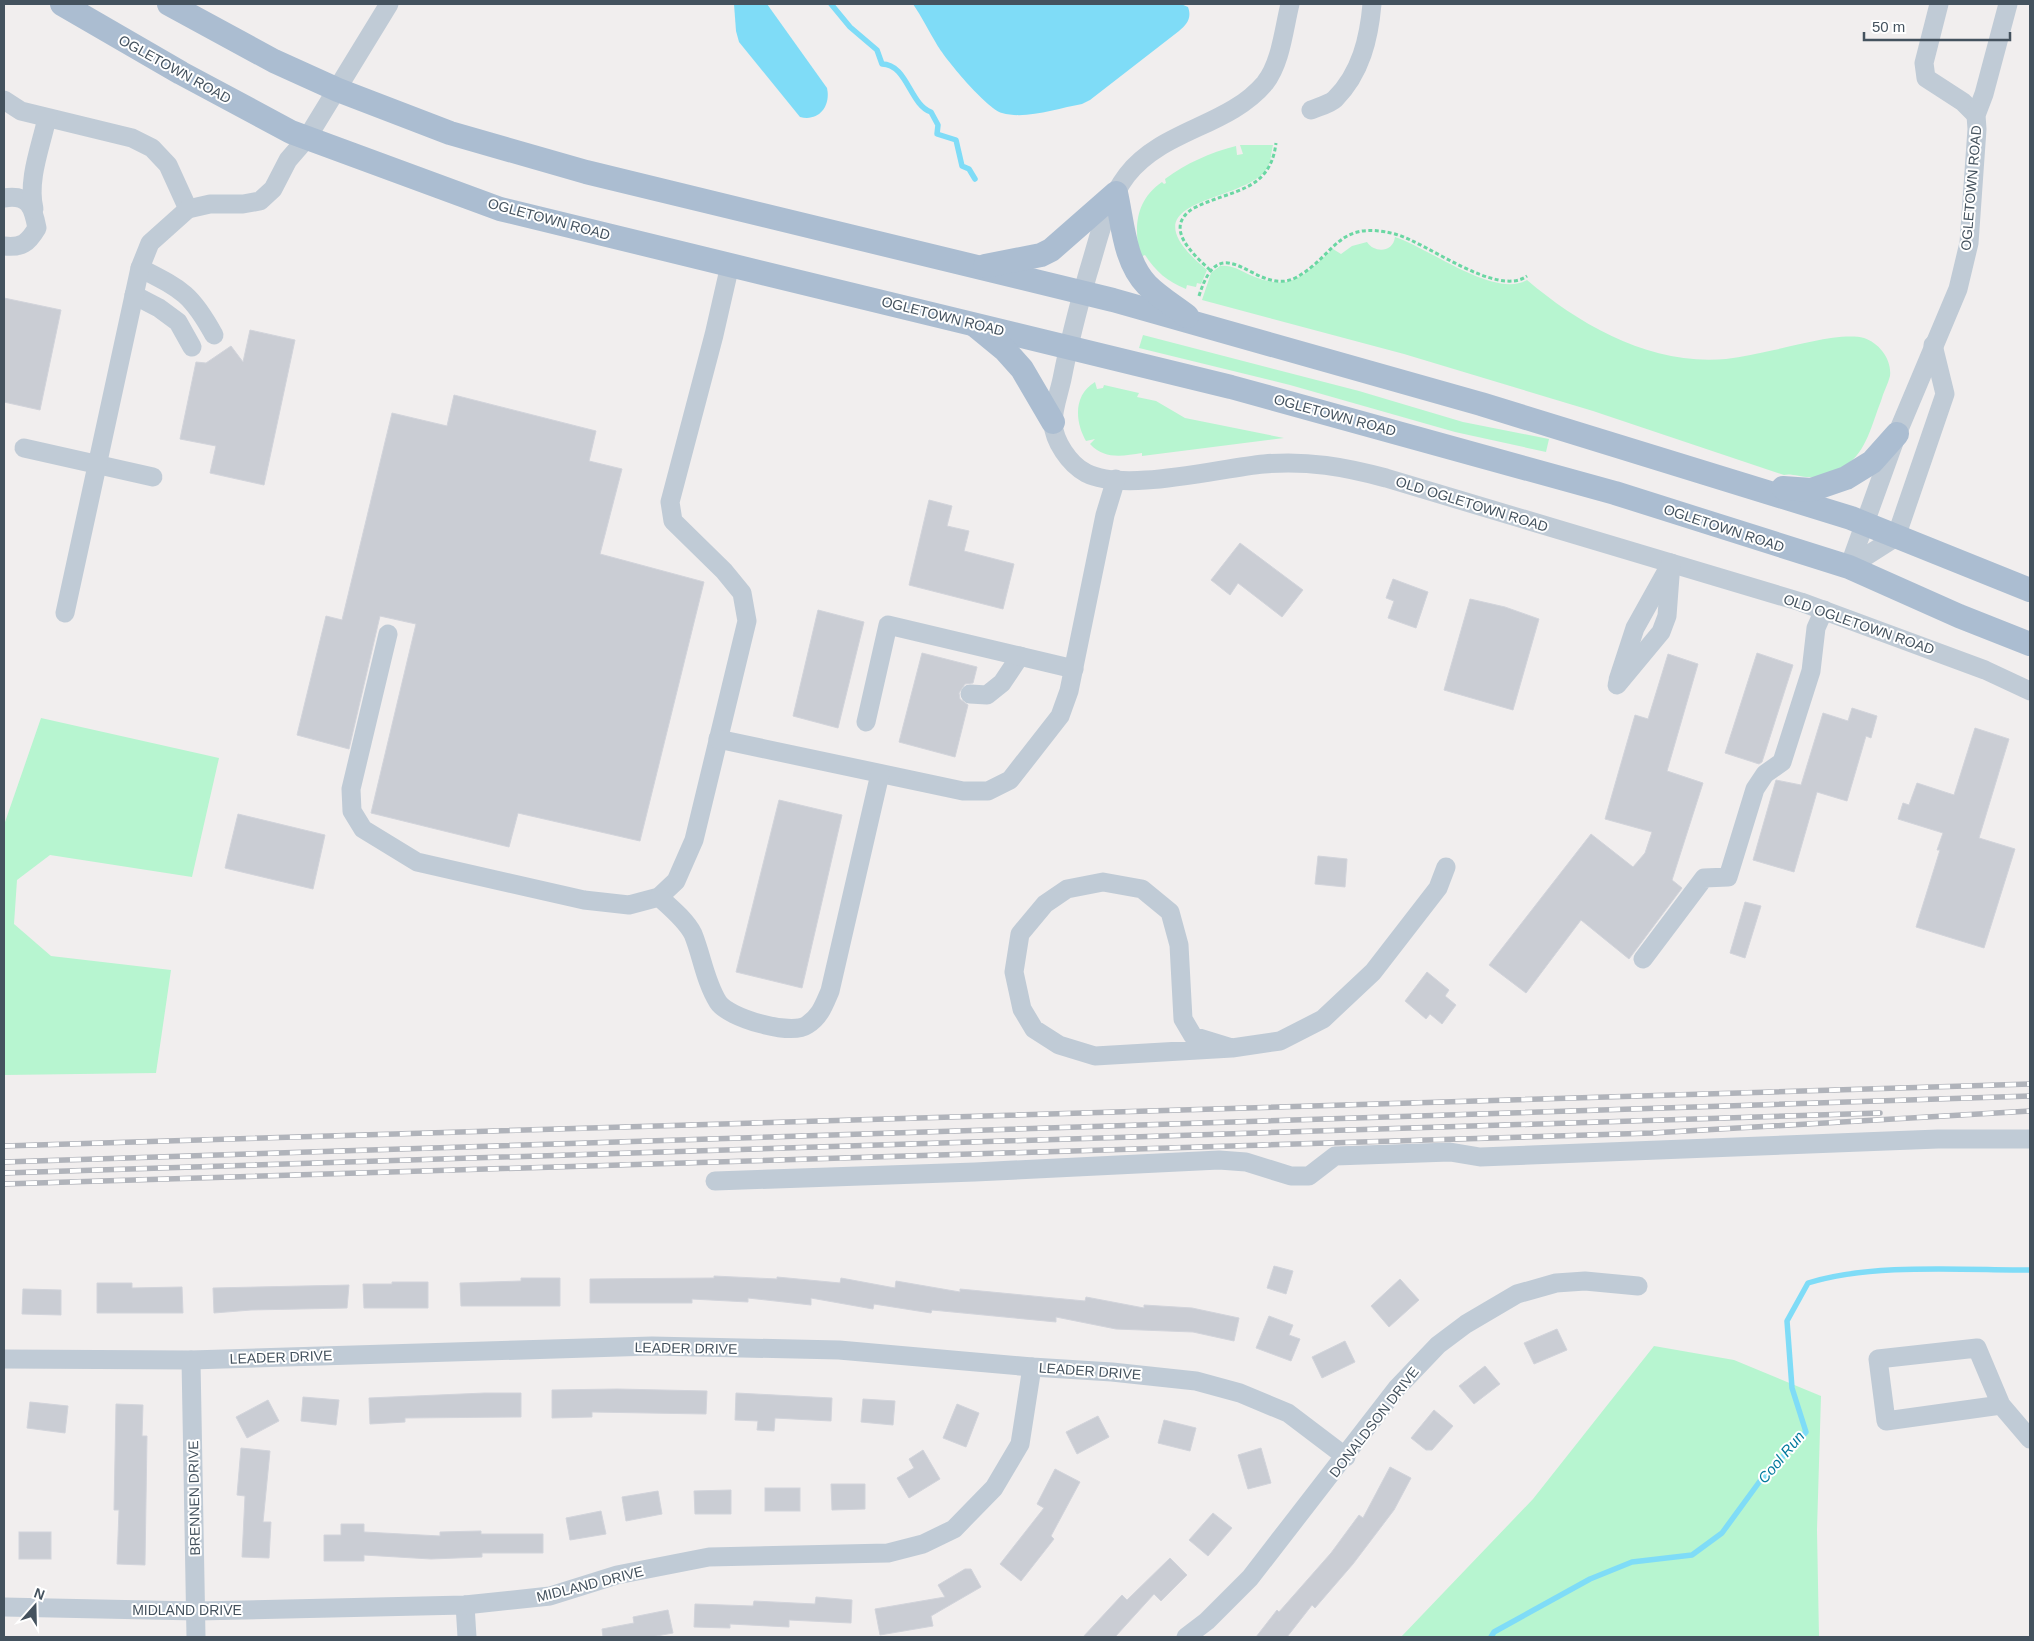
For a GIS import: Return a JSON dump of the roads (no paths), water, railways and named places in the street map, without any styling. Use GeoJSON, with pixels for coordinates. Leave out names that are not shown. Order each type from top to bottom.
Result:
{"type":"FeatureCollection","features":[{"type":"Feature","properties":{"kind":"main road","name":"OGLETOWN ROAD"},"geometry":{"type":"LineString","coordinates":[[62,4],[190,78],[290,132],[500,209],[1068,346],[1346,418],[1615,493],[1849,567],[1959,616],[2030,644]]}},
{"type":"Feature","properties":{"kind":"main road"},"geometry":{"type":"LineString","coordinates":[[169,4],[274,60],[338,90],[450,133],[586,172],[978,267],[1197,323],[1481,404],[1851,518],[2030,590]]}},
{"type":"Feature","properties":{"kind":"main road"},"geometry":{"type":"LineString","coordinates":[[978,267],[1004,263],[1051,250],[1116,193],[1130,256],[1136,271],[1148,286],[1197,323]]}},
{"type":"Feature","properties":{"kind":"main road"},"geometry":{"type":"LineString","coordinates":[[971,323],[1005,350],[1018,364],[1053,422]]}},
{"type":"Feature","properties":{"kind":"main road"},"geometry":{"type":"LineString","coordinates":[[1746,486],[1811,490],[1846,478],[1872,462],[1897,434]]}},
{"type":"Feature","properties":{"kind":"street"},"geometry":{"type":"LineString","coordinates":[[65,613],[140,268],[150,243],[188,209],[210,204],[243,204],[260,201],[274,190],[288,160],[307,138],[389,4]]}},
{"type":"Feature","properties":{"kind":"street"},"geometry":{"type":"LineString","coordinates":[[1053,422],[1068,346],[1098,232],[1116,193],[1136,165],[1153,151],[1171,138],[1238,108],[1266,82],[1276,59],[1290,4]]}},
{"type":"Feature","properties":{"kind":"street"},"geometry":{"type":"LineString","coordinates":[[1311,110],[1334,100],[1358,68],[1370,28],[1372,4]]}},
{"type":"Feature","properties":{"kind":"street","name":"OGLETOWN ROAD"},"geometry":{"type":"LineString","coordinates":[[1939,4],[1924,63],[1926,78],[1963,102],[1976,115]]}},
{"type":"Feature","properties":{"kind":"street","name":"OGLETOWN ROAD"},"geometry":{"type":"LineString","coordinates":[[1849,567],[1897,434],[1958,289],[1969,243],[1977,129],[1976,115],[1984,94],[2008,4]]}},
{"type":"Feature","properties":{"kind":"street"},"geometry":{"type":"LineString","coordinates":[[4,100],[20,111],[132,138],[152,148],[168,165],[188,209]]}},
{"type":"Feature","properties":{"kind":"street"},"geometry":{"type":"LineString","coordinates":[[4,246],[17,247],[29,242],[37,228],[31,197],[32,180],[47,118]]}},
{"type":"Feature","properties":{"kind":"street"},"geometry":{"type":"LineString","coordinates":[[4,198],[13,196],[26,200],[34,209]]}},
{"type":"Feature","properties":{"kind":"street"},"geometry":{"type":"LineString","coordinates":[[388,634],[351,789],[352,810],[363,829],[417,862],[584,900],[629,905],[659,897],[676,881],[694,840],[747,620],[742,593],[724,571],[673,521],[670,502],[730,264]]}},
{"type":"Feature","properties":{"kind":"street"},"geometry":{"type":"LineString","coordinates":[[140,268],[175,286],[190,298],[214,335]]}},
{"type":"Feature","properties":{"kind":"street"},"geometry":{"type":"LineString","coordinates":[[134,295],[159,308],[178,322],[192,347]]}},
{"type":"Feature","properties":{"kind":"street"},"geometry":{"type":"LineString","coordinates":[[1849,567],[1896,537],[1945,394],[1933,345]]}},
{"type":"Feature","properties":{"kind":"street","name":"OLD OGLETOWN ROAD"},"geometry":{"type":"LineString","coordinates":[[1053,422],[1062,448],[1071,461],[1085,473],[1100,478],[1141,480],[1265,464],[1306,463],[1338,466],[1386,478],[1824,610],[1985,670],[2030,691]]}},
{"type":"Feature","properties":{"kind":"street"},"geometry":{"type":"LineString","coordinates":[[24,448],[154,477]]}},
{"type":"Feature","properties":{"kind":"street"},"geometry":{"type":"LineString","coordinates":[[718,740],[963,791],[988,790],[1010,780],[1060,716],[1069,691],[1105,515],[1116,479]]}},
{"type":"Feature","properties":{"kind":"street"},"geometry":{"type":"LineString","coordinates":[[1671,564],[1667,616],[1661,632],[1617,685],[1635,628],[1671,564]]}},
{"type":"Feature","properties":{"kind":"street"},"geometry":{"type":"LineString","coordinates":[[1643,959],[1704,878],[1728,877],[1755,789],[1765,774],[1782,762],[1811,671],[1816,628],[1824,610]]}},
{"type":"Feature","properties":{"kind":"street"},"geometry":{"type":"LineString","coordinates":[[866,722],[888,625],[1074,670]]}},
{"type":"Feature","properties":{"kind":"street"},"geometry":{"type":"LineString","coordinates":[[970,694],[988,694],[1002,684],[1020,656]]}},
{"type":"Feature","properties":{"kind":"street"},"geometry":{"type":"LineString","coordinates":[[659,897],[692,932],[706,976],[719,1004],[739,1018],[773,1027],[805,1027],[820,1015],[830,992],[880,774]]}},
{"type":"Feature","properties":{"kind":"street"},"geometry":{"type":"LineString","coordinates":[[1232,1048],[1193,1036],[1183,1019],[1179,945],[1170,912],[1142,889],[1103,882],[1067,889],[1045,904],[1020,934],[1014,972],[1022,1009],[1034,1030],[1059,1045],[1095,1056],[1232,1048],[1280,1041],[1324,1019],[1373,972],[1438,888],[1446,867]]}},
{"type":"Feature","properties":{"kind":"street"},"geometry":{"type":"LineString","coordinates":[[715,1181],[975,1172],[1219,1160],[1246,1162],[1291,1176],[1309,1176],[1335,1156],[1450,1152],[1480,1157],[1938,1139],[2030,1139]]}},
{"type":"Feature","properties":{"kind":"street","name":"DONALDSON DRIVE"},"geometry":{"type":"LineString","coordinates":[[1186,1637],[1206,1622],[1250,1578],[1346,1457],[1397,1388],[1438,1344],[1466,1324],[1517,1294],[1556,1283],[1585,1281],[1638,1286]]}},
{"type":"Feature","properties":{"kind":"street","name":"LEADER DRIVE"},"geometry":{"type":"LineString","coordinates":[[4,1359],[191,1360],[652,1346],[839,1350],[1112,1372],[1196,1381],[1240,1393],[1288,1413],[1346,1457]]}},
{"type":"Feature","properties":{"kind":"street"},"geometry":{"type":"LineString","coordinates":[[2001,1405],[1886,1421],[1878,1360],[1977,1348],[2001,1405],[2030,1439]]}},
{"type":"Feature","properties":{"kind":"street","name":"BRENNEN DRIVE"},"geometry":{"type":"LineString","coordinates":[[191,1360],[196,1637]]}},
{"type":"Feature","properties":{"kind":"street","name":"MIDLAND DRIVE"},"geometry":{"type":"LineString","coordinates":[[4,1608],[197,1611],[465,1605],[550,1596],[617,1575],[708,1557],[888,1553],[923,1544],[954,1529],[994,1488],[1020,1444],[1032,1367]]}},
{"type":"Feature","properties":{"kind":"street"},"geometry":{"type":"LineString","coordinates":[[465,1605],[467,1637]]}},
{"type":"Feature","properties":{"kind":"water"},"geometry":{"type":"Polygon","coordinates":[[[734,4],[767,4],[827,88],[827,101],[818,115],[807,118],[800,117],[739,42],[736,31],[734,4]]]}},
{"type":"Feature","properties":{"kind":"water"},"geometry":{"type":"Polygon","coordinates":[[[913,4],[1181,4],[1188,7],[1189,18],[1179,31],[1090,100],[1082,104],[1042,113],[1011,115],[1002,113],[986,102],[956,71],[913,4]]]}},
{"type":"Feature","properties":{"kind":"waterway"},"geometry":{"type":"LineString","coordinates":[[831,4],[850,27],[877,50],[882,64],[890,66],[903,77],[918,102],[931,112],[938,125],[937,134],[956,140],[962,166],[969,169],[975,179]]}},
{"type":"Feature","properties":{"kind":"waterway","name":"Cool Run"},"geometry":{"type":"LineString","coordinates":[[1491,1637],[1494,1632],[1590,1579],[1632,1562],[1692,1555],[1722,1533],[1760,1481],[1806,1432],[1792,1388],[1787,1321],[1808,1283],[1833,1277],[1888,1270],[2030,1270]]}},
{"type":"Feature","properties":{"kind":"railway"},"geometry":{"type":"LineString","coordinates":[[4,1146],[2030,1084]]}},
{"type":"Feature","properties":{"kind":"railway"},"geometry":{"type":"LineString","coordinates":[[4,1162],[2030,1096]]}},
{"type":"Feature","properties":{"kind":"railway"},"geometry":{"type":"LineString","coordinates":[[4,1184],[1652,1133],[2030,1111]]}},
{"type":"Feature","properties":{"kind":"railway"},"geometry":{"type":"LineString","coordinates":[[4,1173],[1880,1113]]}}]}
